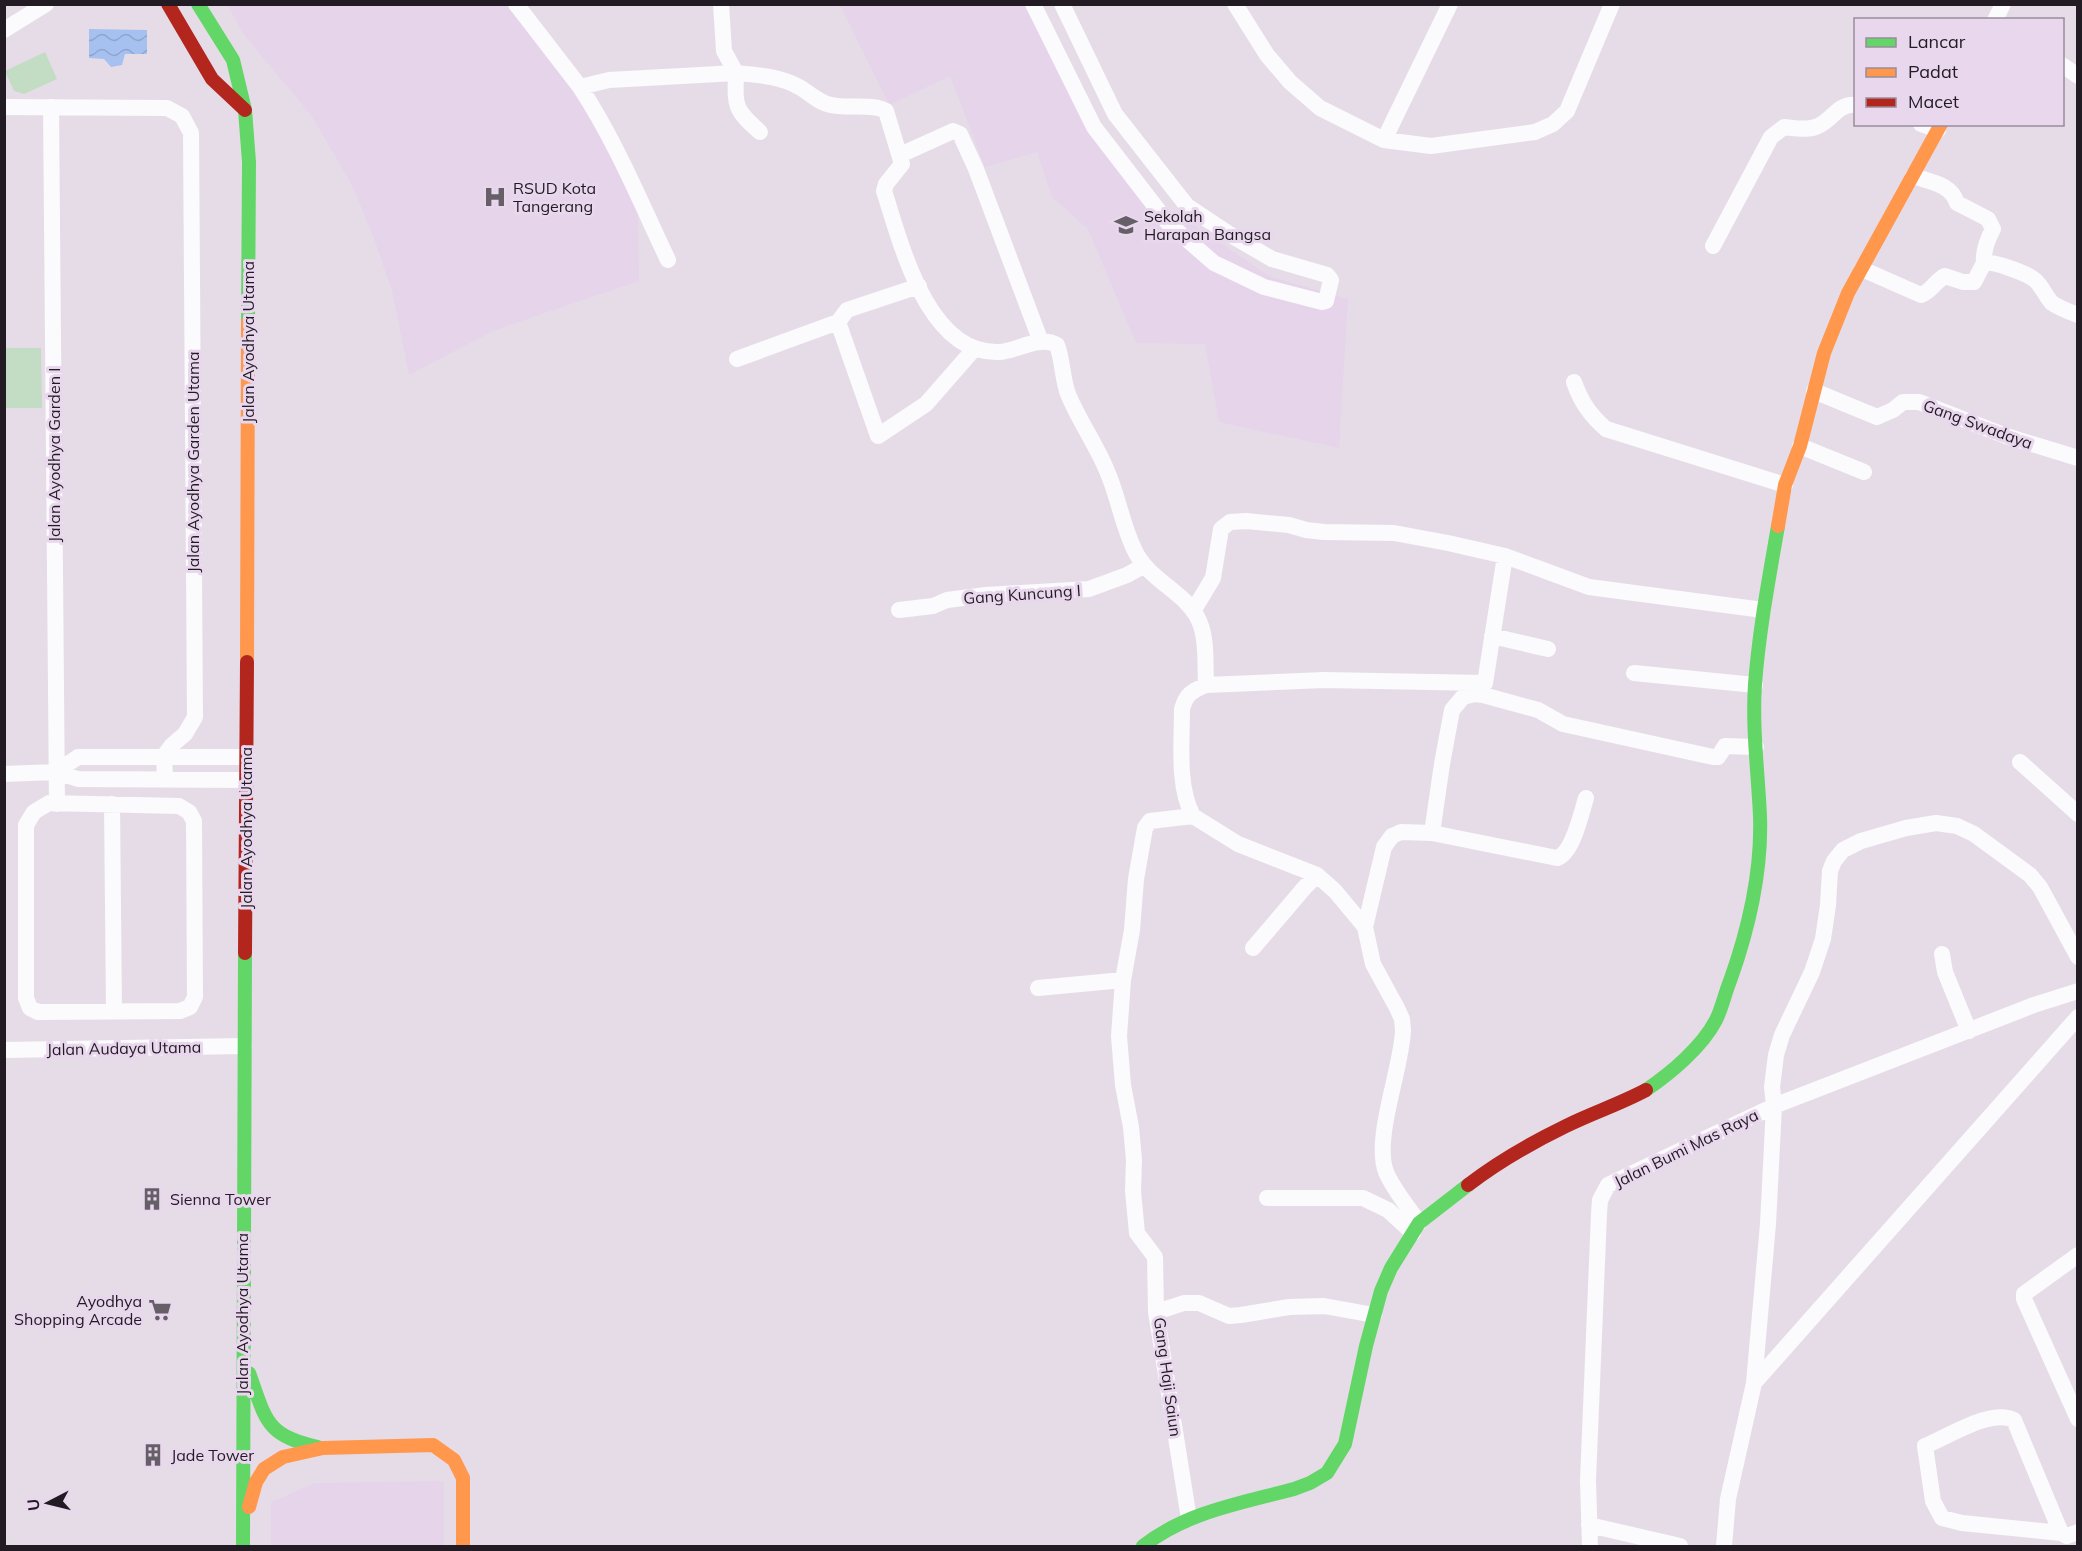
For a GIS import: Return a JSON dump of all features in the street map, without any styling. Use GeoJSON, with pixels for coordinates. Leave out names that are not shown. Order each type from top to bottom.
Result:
{"type":"FeatureCollection","features":[{"type":"Feature","properties":{"kind":"street"},"geometry":{"type":"LineString","coordinates":[[4,30],[46,4]]}},
{"type":"Feature","properties":{"kind":"street"},"geometry":{"type":"LineString","coordinates":[[168,4],[212,79],[245,110]]}},
{"type":"Feature","properties":{"kind":"street","name":"Jalan Ayodhya Utama"},"geometry":{"type":"LineString","coordinates":[[198,4],[233,60],[245,110],[249,162],[242,1361],[243,1546]]}},
{"type":"Feature","properties":{"kind":"street"},"geometry":{"type":"LineString","coordinates":[[516,4],[580,87],[604,126],[668,260]]}},
{"type":"Feature","properties":{"kind":"street"},"geometry":{"type":"LineString","coordinates":[[721,4],[724,51],[736,73],[735,100],[738,111],[760,132]]}},
{"type":"Feature","properties":{"kind":"street"},"geometry":{"type":"LineString","coordinates":[[1033,4],[1094,127],[1168,224],[1214,263],[1264,287],[1322,302],[1326,301],[1331,280],[1327,275],[1272,259],[1187,206],[1114,114],[1062,4]]}},
{"type":"Feature","properties":{"kind":"street"},"geometry":{"type":"LineString","coordinates":[[1235,4],[1267,55],[1290,82],[1320,108],[1384,140],[1431,146],[1535,132],[1553,124],[1567,111],[1612,4]]}},
{"type":"Feature","properties":{"kind":"street"},"geometry":{"type":"LineString","coordinates":[[1996,18],[2003,4]]}},
{"type":"Feature","properties":{"kind":"street"},"geometry":{"type":"LineString","coordinates":[[1384,140],[1446,6]]}},
{"type":"Feature","properties":{"kind":"street"},"geometry":{"type":"LineString","coordinates":[[2064,66],[2078,76]]}},
{"type":"Feature","properties":{"kind":"street"},"geometry":{"type":"LineString","coordinates":[[580,87],[609,80],[736,73],[781,79],[798,86],[828,105],[886,111],[902,165],[886,184],[884,190],[911,271],[936,318],[954,336],[975,348],[990,352],[1005,352],[1041,342],[1057,345],[1068,394],[1079,418],[1097,446],[1113,484],[1133,547],[1143,566],[1178,594],[1199,618],[1203,629],[1206,685]]}},
{"type":"Feature","properties":{"kind":"street"},"geometry":{"type":"LineString","coordinates":[[1713,246],[1771,137],[1784,127],[1802,129],[1816,127],[1836,111],[1849,104],[1854,105]]}},
{"type":"Feature","properties":{"kind":"street"},"geometry":{"type":"LineString","coordinates":[[4,107],[51,107]]}},
{"type":"Feature","properties":{"kind":"street","name":"Jalan Ayodhya Garden Utama"},"geometry":{"type":"LineString","coordinates":[[51,107],[167,108],[182,116],[191,133],[195,717],[185,734],[172,745],[164,756]]}},
{"type":"Feature","properties":{"kind":"street","name":"Jalan Ayodhya Garden I"},"geometry":{"type":"LineString","coordinates":[[51,107],[57,804]]}},
{"type":"Feature","properties":{"kind":"street"},"geometry":{"type":"LineString","coordinates":[[1143,1546],[1189,1518],[1294,1489],[1327,1473],[1340,1452],[1350,1427],[1366,1346],[1381,1291],[1391,1268],[1416,1228],[1489,1169],[1527,1146],[1648,1089],[1688,1057],[1716,1020],[1741,949],[1752,908],[1759,862],[1760,817],[1755,758],[1755,686],[1762,610],[1785,485],[1800,446],[1824,353],[1848,293],[1939,127]]}},
{"type":"Feature","properties":{"kind":"street"},"geometry":{"type":"LineString","coordinates":[[900,155],[953,131],[960,135],[1041,342]]}},
{"type":"Feature","properties":{"kind":"street"},"geometry":{"type":"LineString","coordinates":[[1862,269],[1922,295],[1928,293],[1935,281],[1945,276],[1963,282],[1974,282],[1984,263],[1983,256],[1987,239],[1993,229],[1988,219],[1957,203],[1953,194],[1944,186],[1913,176]]}},
{"type":"Feature","properties":{"kind":"street"},"geometry":{"type":"LineString","coordinates":[[1168,224],[1187,206]]}},
{"type":"Feature","properties":{"kind":"street"},"geometry":{"type":"LineString","coordinates":[[1984,263],[1988,261],[2025,274],[2036,281],[2052,303],[2078,315]]}},
{"type":"Feature","properties":{"kind":"street"},"geometry":{"type":"LineString","coordinates":[[737,359],[838,322],[847,310],[919,286]]}},
{"type":"Feature","properties":{"kind":"street"},"geometry":{"type":"LineString","coordinates":[[838,322],[878,436],[926,404],[975,348]]}},
{"type":"Feature","properties":{"kind":"street"},"geometry":{"type":"LineString","coordinates":[[1574,382],[1580,399],[1592,417],[1606,429],[1785,485]]}},
{"type":"Feature","properties":{"kind":"street","name":"Gang Swadaya"},"geometry":{"type":"LineString","coordinates":[[1814,391],[1877,417],[1893,410],[1903,402],[1919,402],[2006,436],[2078,458]]}},
{"type":"Feature","properties":{"kind":"street"},"geometry":{"type":"LineString","coordinates":[[1800,446],[1864,472]]}},
{"type":"Feature","properties":{"kind":"street"},"geometry":{"type":"LineString","coordinates":[[1193,611],[1213,578],[1221,529],[1230,522],[1266,521],[1324,532],[1394,533],[1505,556],[1588,586],[1762,610]]}},
{"type":"Feature","properties":{"kind":"street"},"geometry":{"type":"LineString","coordinates":[[1484,689],[1505,556]]}},
{"type":"Feature","properties":{"kind":"street","name":"Gang Kuncung I"},"geometry":{"type":"LineString","coordinates":[[899,610],[933,606],[947,600],[986,595],[1089,589],[1127,575],[1143,566]]}},
{"type":"Feature","properties":{"kind":"street"},"geometry":{"type":"LineString","coordinates":[[1492,636],[1548,649]]}},
{"type":"Feature","properties":{"kind":"street"},"geometry":{"type":"LineString","coordinates":[[1634,673],[1755,686]]}},
{"type":"Feature","properties":{"kind":"street"},"geometry":{"type":"LineString","coordinates":[[1365,927],[1335,891],[1317,875],[1238,844],[1192,816],[1182,776],[1182,709],[1185,698],[1191,692],[1206,685],[1324,680],[1484,689],[1538,710],[1563,724],[1713,757],[1718,757],[1725,746],[1756,747]]}},
{"type":"Feature","properties":{"kind":"street"},"geometry":{"type":"LineString","coordinates":[[1432,833],[1452,710],[1464,696],[1484,689]]}},
{"type":"Feature","properties":{"kind":"street"},"geometry":{"type":"LineString","coordinates":[[164,756],[165,779]]}},
{"type":"Feature","properties":{"kind":"street"},"geometry":{"type":"LineString","coordinates":[[56,772],[78,757],[247,757]]}},
{"type":"Feature","properties":{"kind":"street"},"geometry":{"type":"LineString","coordinates":[[2020,762],[2078,814]]}},
{"type":"Feature","properties":{"kind":"street"},"geometry":{"type":"LineString","coordinates":[[4,774],[56,772],[78,779],[247,780]]}},
{"type":"Feature","properties":{"kind":"street"},"geometry":{"type":"LineString","coordinates":[[1416,1228],[1386,1173],[1383,1160],[1387,1118],[1403,1040],[1402,1019],[1373,964],[1365,927],[1384,847],[1392,836],[1401,832],[1432,833],[1557,858],[1563,856],[1570,846],[1586,798]]}},
{"type":"Feature","properties":{"kind":"street"},"geometry":{"type":"LineString","coordinates":[[49,803],[57,804],[179,806],[189,812],[194,821],[195,997],[190,1006],[180,1011],[38,1012],[30,1008],[26,998],[26,825],[34,812],[49,803]]}},
{"type":"Feature","properties":{"kind":"street"},"geometry":{"type":"LineString","coordinates":[[112,804],[114,1011]]}},
{"type":"Feature","properties":{"kind":"street"},"geometry":{"type":"LineString","coordinates":[[1156,1312],[1155,1257],[1137,1233],[1131,1127],[1123,1085],[1119,1036],[1123,980],[1145,828],[1149,821],[1192,816]]}},
{"type":"Feature","properties":{"kind":"street"},"geometry":{"type":"LineString","coordinates":[[1724,1546],[1728,1499],[1754,1383],[1768,1224],[1774,1106],[1772,1087],[1776,1055],[1782,1035],[1812,972],[1823,939],[1830,871],[1834,861],[1843,850],[1852,845],[1886,833],[1936,823],[1957,826],[1974,834],[2030,875],[2040,887],[2078,957]]}},
{"type":"Feature","properties":{"kind":"street"},"geometry":{"type":"LineString","coordinates":[[1253,948],[1317,875]]}},
{"type":"Feature","properties":{"kind":"street"},"geometry":{"type":"LineString","coordinates":[[1942,954],[1945,972],[1970,1031]]}},
{"type":"Feature","properties":{"kind":"street"},"geometry":{"type":"LineString","coordinates":[[1038,988],[1123,980]]}},
{"type":"Feature","properties":{"kind":"street","name":"Jalan Bumi Mas Raya"},"geometry":{"type":"LineString","coordinates":[[1589,1540],[1588,1480],[1599,1214],[1603,1193],[1608,1185],[1774,1106],[2077,989]]}},
{"type":"Feature","properties":{"kind":"street"},"geometry":{"type":"LineString","coordinates":[[1754,1383],[2078,1017]]}},
{"type":"Feature","properties":{"kind":"street","name":"Jalan Audaya Utama"},"geometry":{"type":"LineString","coordinates":[[4,1050],[244,1046]]}},
{"type":"Feature","properties":{"kind":"street"},"geometry":{"type":"LineString","coordinates":[[1268,1198],[1363,1198],[1388,1210],[1416,1228]]}},
{"type":"Feature","properties":{"kind":"street"},"geometry":{"type":"LineString","coordinates":[[2078,1255],[2024,1294],[2024,1299],[2078,1419]]}},
{"type":"Feature","properties":{"kind":"street","name":"Gang Haji Saiun"},"geometry":{"type":"LineString","coordinates":[[1189,1518],[1156,1312],[1184,1302],[1199,1303],[1229,1316],[1289,1307],[1324,1306],[1374,1315]]}},
{"type":"Feature","properties":{"kind":"street"},"geometry":{"type":"LineString","coordinates":[[242,1361],[271,1428],[289,1440],[323,1448]]}},
{"type":"Feature","properties":{"kind":"street"},"geometry":{"type":"LineString","coordinates":[[2006,1416],[2014,1420],[2069,1533],[1962,1523],[1942,1518],[1933,1502],[1925,1446],[1983,1420],[2006,1416]]}},
{"type":"Feature","properties":{"kind":"street"},"geometry":{"type":"LineString","coordinates":[[243,1530],[256,1482],[264,1469],[283,1457],[323,1448],[433,1445],[454,1460],[463,1478],[463,1546]]}},
{"type":"Feature","properties":{"kind":"street"},"geometry":{"type":"LineString","coordinates":[[1589,1540],[1680,1546]]}},
{"type":"Feature","properties":{"kind":"shaded area","name":"RSUD Kota Tangerang"},"geometry":{"type":"Polygon","coordinates":[[[227,5],[506,5],[605,133],[638,208],[639,281],[495,330],[409,375],[392,291],[352,185],[311,115],[245,36],[227,5]]]}},
{"type":"Feature","properties":{"kind":"shaded area","name":"Sekolah Harapan Bangsa"},"geometry":{"type":"Polygon","coordinates":[[[840,5],[1025,5],[1082,115],[1131,189],[1179,234],[1189,222],[1271,277],[1348,299],[1339,448],[1219,422],[1205,344],[1136,343],[1088,229],[1052,197],[1037,152],[985,167],[950,76],[889,105],[840,5]]]}},
{"type":"Feature","properties":{"kind":"shaded area"},"geometry":{"type":"Polygon","coordinates":[[[444,1481],[444,1546],[271,1546],[271,1502],[315,1483],[444,1481]]]}},
{"type":"Feature","properties":{"kind":"green space"},"geometry":{"type":"Polygon","coordinates":[[[45,52],[57,79],[24,94],[14,91],[5,71],[45,52]]]}},
{"type":"Feature","properties":{"kind":"green space"},"geometry":{"type":"Polygon","coordinates":[[[5,348],[41,348],[42,408],[5,408],[5,348]]]}},
{"type":"Feature","properties":{"kind":"water"},"geometry":{"type":"Polygon","coordinates":[[[89,29],[147,30],[147,54],[125,54],[122,65],[111,67],[104,59],[89,58],[89,29]]]}},
{"type":"Feature","properties":{"kind":"traffic: fast"},"geometry":{"type":"LineString","coordinates":[[198,4],[233,60],[245,110],[249,162],[248,322]]}},
{"type":"Feature","properties":{"kind":"traffic: fast"},"geometry":{"type":"LineString","coordinates":[[1646,1090],[1685,1059],[1703,1040],[1716,1020],[1737,961],[1753,900],[1760,837],[1755,684],[1778,526]]}},
{"type":"Feature","properties":{"kind":"traffic: fast"},"geometry":{"type":"LineString","coordinates":[[243,1546],[245,953]]}},
{"type":"Feature","properties":{"kind":"traffic: fast"},"geometry":{"type":"LineString","coordinates":[[1143,1546],[1160,1534],[1196,1517],[1294,1489],[1327,1473],[1345,1444],[1366,1346],[1381,1291],[1391,1268],[1419,1223],[1468,1185]]}},
{"type":"Feature","properties":{"kind":"traffic: fast"},"geometry":{"type":"LineString","coordinates":[[249,1373],[264,1414],[277,1431],[301,1443],[318,1447]]}},
{"type":"Feature","properties":{"kind":"traffic: slow"},"geometry":{"type":"LineString","coordinates":[[1778,526],[1785,485],[1800,446],[1824,353],[1848,293],[1940,126]]}},
{"type":"Feature","properties":{"kind":"traffic: slow"},"geometry":{"type":"LineString","coordinates":[[247,662],[248,322]]}},
{"type":"Feature","properties":{"kind":"traffic: slow"},"geometry":{"type":"LineString","coordinates":[[249,1507],[256,1482],[264,1469],[283,1457],[323,1448],[433,1445],[454,1460],[463,1478],[463,1546]]}},
{"type":"Feature","properties":{"kind":"traffic: jam"},"geometry":{"type":"LineString","coordinates":[[168,4],[212,79],[245,110]]}},
{"type":"Feature","properties":{"kind":"traffic: jam"},"geometry":{"type":"LineString","coordinates":[[245,953],[247,662]]}},
{"type":"Feature","properties":{"kind":"traffic: jam"},"geometry":{"type":"LineString","coordinates":[[1468,1185],[1540,1139],[1646,1090]]}},
{"type":"Feature","properties":{"kind":"place","name":"RSUD Kota Tangerang"},"geometry":{"type":"Point","coordinates":[495,197]}},
{"type":"Feature","properties":{"kind":"place","name":"Sekolah Harapan Bangsa"},"geometry":{"type":"Point","coordinates":[1126,225]}},
{"type":"Feature","properties":{"kind":"place","name":"Sienna Tower"},"geometry":{"type":"Point","coordinates":[152,1199]}},
{"type":"Feature","properties":{"kind":"place","name":"Ayodhya Shopping Arcade"},"geometry":{"type":"Point","coordinates":[160,1310]}},
{"type":"Feature","properties":{"kind":"place","name":"Jade Tower"},"geometry":{"type":"Point","coordinates":[153,1455]}}]}
